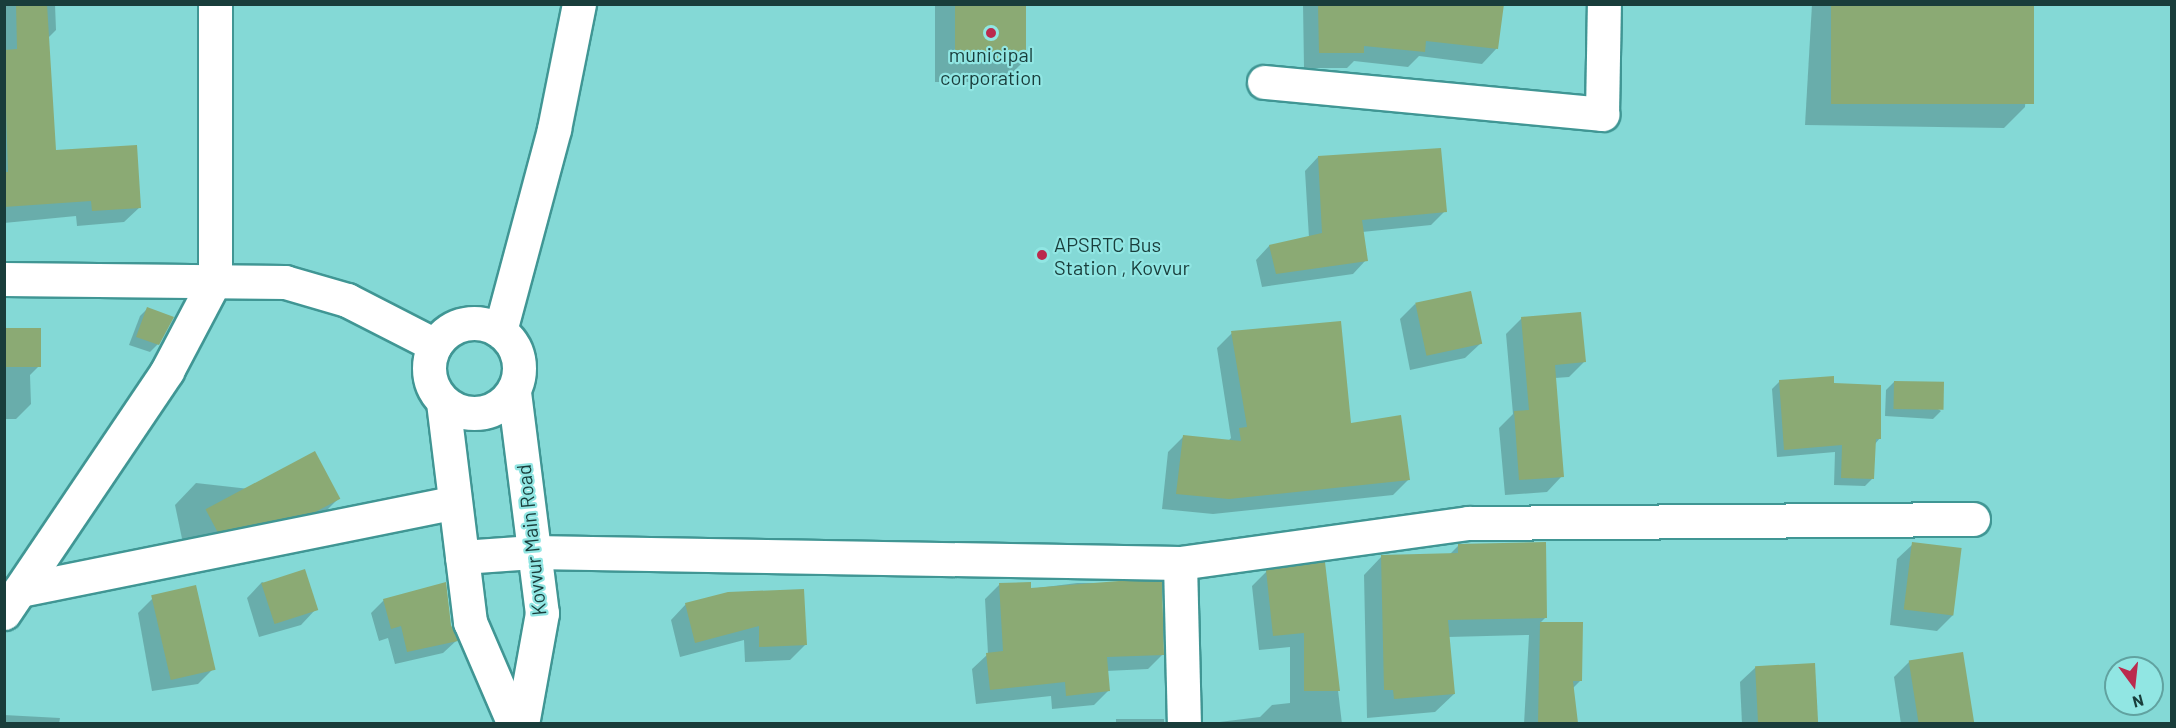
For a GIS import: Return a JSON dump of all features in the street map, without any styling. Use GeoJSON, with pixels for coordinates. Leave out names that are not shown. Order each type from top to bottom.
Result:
{"type":"FeatureCollection","features":[{"type":"Feature","properties":{"kind":"street"},"geometry":{"type":"LineString","coordinates":[[12,602],[167,371],[215,280],[215,4]]}},
{"type":"Feature","properties":{"kind":"street"},"geometry":{"type":"LineString","coordinates":[[500,331],[554,129],[579,4]]}},
{"type":"Feature","properties":{"kind":"street"},"geometry":{"type":"LineString","coordinates":[[1264,82],[1602,114],[1604,4]]}},
{"type":"Feature","properties":{"kind":"street"},"geometry":{"type":"LineString","coordinates":[[4,279],[285,282],[347,300],[435,345]]}},
{"type":"Feature","properties":{"kind":"street"},"geometry":{"type":"LineString","coordinates":[[443,402],[456,410],[487,412],[503,404],[514,392],[519,368],[517,353],[500,331],[473,323],[459,325],[435,345],[429,374],[443,402],[453,503],[470,622],[513,723]]}},
{"type":"Feature","properties":{"kind":"street","name":"Kovvur Main Road"},"geometry":{"type":"LineString","coordinates":[[514,392],[542,613],[522,723]]}},
{"type":"Feature","properties":{"kind":"street"},"geometry":{"type":"LineString","coordinates":[[12,602],[453,503]]}},
{"type":"Feature","properties":{"kind":"street"},"geometry":{"type":"LineString","coordinates":[[462,557],[533,552],[1180,563],[1468,523],[1974,519]]}},
{"type":"Feature","properties":{"kind":"street"},"geometry":{"type":"LineString","coordinates":[[1180,563],[1184,723]]}},
{"type":"Feature","properties":{"kind":"building"},"geometry":{"type":"Polygon","coordinates":[[[16,4],[47,4],[56,150],[137,145],[141,208],[92,211],[91,201],[4,207],[4,172],[8,172],[4,50],[17,49],[16,4]]]}},
{"type":"Feature","properties":{"kind":"building","name":"municipal corporation"},"geometry":{"type":"Polygon","coordinates":[[[955,4],[1026,4],[1026,62],[955,62],[955,4]]]}},
{"type":"Feature","properties":{"kind":"building"},"geometry":{"type":"Polygon","coordinates":[[[1318,4],[1504,4],[1498,49],[1426,41],[1425,52],[1364,46],[1364,53],[1319,53],[1318,4]]]}},
{"type":"Feature","properties":{"kind":"building"},"geometry":{"type":"Polygon","coordinates":[[[1831,4],[2034,4],[2034,104],[1831,104],[1831,4]]]}},
{"type":"Feature","properties":{"kind":"building"},"geometry":{"type":"Polygon","coordinates":[[[1441,148],[1447,212],[1362,220],[1368,261],[1276,274],[1269,245],[1322,233],[1318,156],[1441,148]]]}},
{"type":"Feature","properties":{"kind":"building"},"geometry":{"type":"Polygon","coordinates":[[[1471,291],[1482,344],[1426,356],[1415,303],[1471,291]]]}},
{"type":"Feature","properties":{"kind":"building"},"geometry":{"type":"Polygon","coordinates":[[[147,307],[174,317],[159,345],[136,337],[147,307]]]}},
{"type":"Feature","properties":{"kind":"building"},"geometry":{"type":"Polygon","coordinates":[[[1581,312],[1586,362],[1555,365],[1564,477],[1519,480],[1514,411],[1529,410],[1521,317],[1581,312]]]}},
{"type":"Feature","properties":{"kind":"building"},"geometry":{"type":"Polygon","coordinates":[[[1341,321],[1351,423],[1401,415],[1410,480],[1229,499],[1176,494],[1183,435],[1241,441],[1239,428],[1247,427],[1231,331],[1341,321]]]}},
{"type":"Feature","properties":{"kind":"building"},"geometry":{"type":"Polygon","coordinates":[[[4,328],[41,328],[41,367],[4,367],[4,328]]]}},
{"type":"Feature","properties":{"kind":"building"},"geometry":{"type":"Polygon","coordinates":[[[1834,376],[1834,383],[1881,385],[1881,439],[1876,439],[1874,479],[1841,478],[1842,445],[1784,450],[1779,380],[1834,376]]]}},
{"type":"Feature","properties":{"kind":"building"},"geometry":{"type":"Polygon","coordinates":[[[1894,381],[1944,382],[1944,410],[1894,409],[1894,381]]]}},
{"type":"Feature","properties":{"kind":"building"},"geometry":{"type":"Polygon","coordinates":[[[315,451],[340,499],[231,557],[206,509],[315,451]]]}},
{"type":"Feature","properties":{"kind":"building"},"geometry":{"type":"Polygon","coordinates":[[[1546,542],[1547,618],[1448,620],[1455,694],[1394,699],[1393,690],[1384,690],[1381,555],[1458,553],[1458,544],[1546,542]]]}},
{"type":"Feature","properties":{"kind":"building"},"geometry":{"type":"Polygon","coordinates":[[[1912,542],[1962,548],[1953,616],[1904,609],[1912,542]]]}},
{"type":"Feature","properties":{"kind":"building"},"geometry":{"type":"Polygon","coordinates":[[[1325,562],[1340,691],[1304,691],[1304,633],[1273,636],[1266,570],[1325,562]]]}},
{"type":"Feature","properties":{"kind":"building"},"geometry":{"type":"Polygon","coordinates":[[[305,569],[318,610],[275,624],[261,583],[305,569]]]}},
{"type":"Feature","properties":{"kind":"building"},"geometry":{"type":"Polygon","coordinates":[[[1119,581],[1162,581],[1164,655],[1107,657],[1110,691],[1066,696],[1065,682],[990,690],[986,653],[1003,651],[999,583],[1031,582],[1031,588],[1119,581]]]}},
{"type":"Feature","properties":{"kind":"building"},"geometry":{"type":"Polygon","coordinates":[[[446,582],[451,625],[458,641],[407,652],[401,626],[391,629],[383,599],[446,582]]]}},
{"type":"Feature","properties":{"kind":"building"},"geometry":{"type":"Polygon","coordinates":[[[196,585],[216,670],[171,680],[151,595],[196,585]]]}},
{"type":"Feature","properties":{"kind":"building"},"geometry":{"type":"Polygon","coordinates":[[[804,589],[807,645],[759,647],[759,626],[695,643],[685,603],[728,592],[804,589]]]}},
{"type":"Feature","properties":{"kind":"building"},"geometry":{"type":"Polygon","coordinates":[[[1540,622],[1583,622],[1582,681],[1573,681],[1578,723],[1538,723],[1540,622]]]}},
{"type":"Feature","properties":{"kind":"building"},"geometry":{"type":"Polygon","coordinates":[[[1963,652],[1974,723],[1919,724],[1909,661],[1963,652]]]}},
{"type":"Feature","properties":{"kind":"building"},"geometry":{"type":"Polygon","coordinates":[[[1815,663],[1818,723],[1758,724],[1755,666],[1815,663]]]}},
{"type":"Feature","properties":{"kind":"place","name":"municipal corporation"},"geometry":{"type":"Point","coordinates":[991,33]}},
{"type":"Feature","properties":{"kind":"place","name":"APSRTC Bus Station , Kovvur"},"geometry":{"type":"Point","coordinates":[1042,255]}}]}
